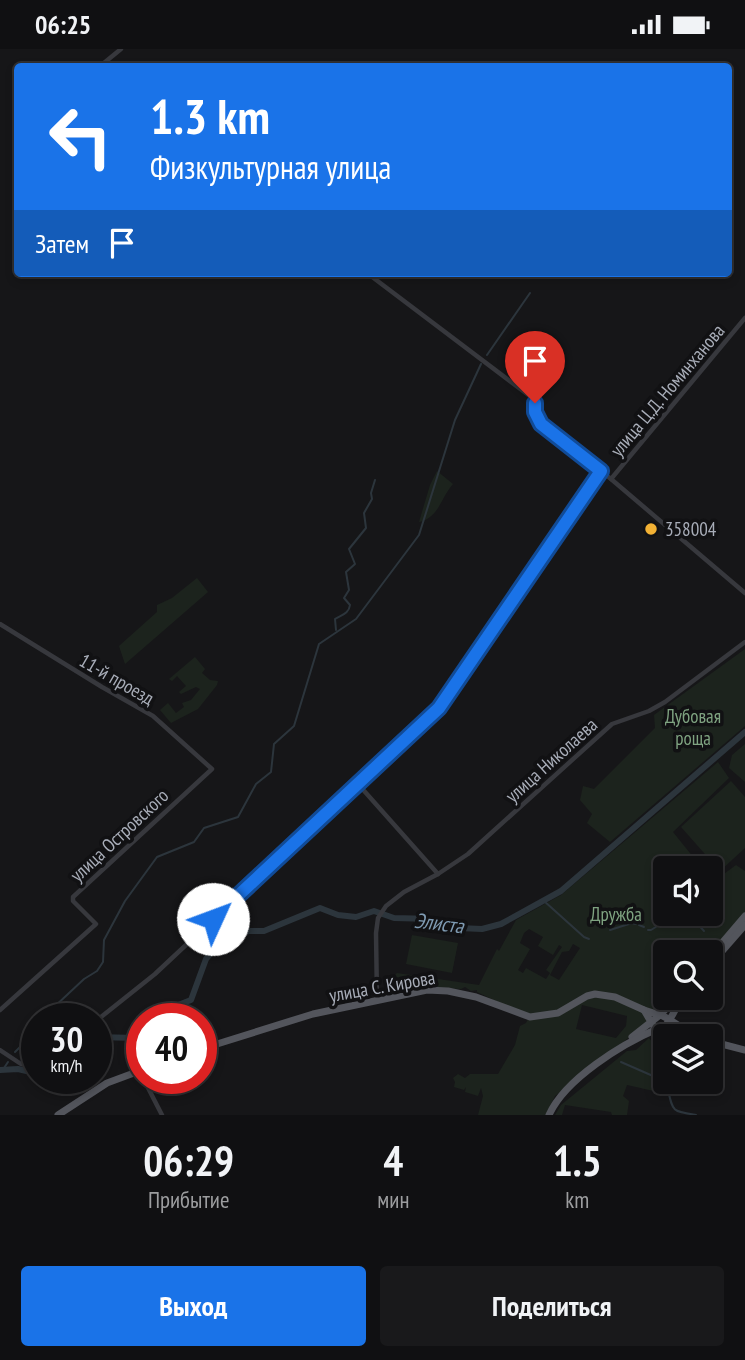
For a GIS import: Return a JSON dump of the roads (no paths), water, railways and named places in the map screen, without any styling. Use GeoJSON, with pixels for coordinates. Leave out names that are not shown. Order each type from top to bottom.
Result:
{"type":"FeatureCollection","features":[{"type":"Feature","properties":{"kind":"main road"},"geometry":{"type":"LineString","coordinates":[[723,942],[745,916]]}},
{"type":"Feature","properties":{"kind":"main road"},"geometry":{"type":"LineString","coordinates":[[723,950],[745,925]]}},
{"type":"Feature","properties":{"kind":"main road","name":"улица С. Кирова"},"geometry":{"type":"LineString","coordinates":[[217,1044],[313,1014],[427,990],[476,997],[530,1017],[558,1013],[586,996],[595,994],[615,997],[660,1014],[675,1024]]}},
{"type":"Feature","properties":{"kind":"main road"},"geometry":{"type":"LineString","coordinates":[[644,1010],[651,1022]]}},
{"type":"Feature","properties":{"kind":"main road"},"geometry":{"type":"LineString","coordinates":[[549,1115],[561,1095],[664,1010]]}},
{"type":"Feature","properties":{"kind":"main road"},"geometry":{"type":"LineString","coordinates":[[667,1024],[675,1010]]}},
{"type":"Feature","properties":{"kind":"main road"},"geometry":{"type":"LineString","coordinates":[[619,1049],[653,1032]]}},
{"type":"Feature","properties":{"kind":"main road"},"geometry":{"type":"LineString","coordinates":[[723,1045],[745,1051]]}},
{"type":"Feature","properties":{"kind":"main road"},"geometry":{"type":"LineString","coordinates":[[58,1115],[107,1083],[126,1077]]}},
{"type":"Feature","properties":{"kind":"street"},"geometry":{"type":"LineString","coordinates":[[104,63],[121,49]]}},
{"type":"Feature","properties":{"kind":"street"},"geometry":{"type":"LineString","coordinates":[[372,277],[531,397],[541,424],[611,479],[745,593]]}},
{"type":"Feature","properties":{"kind":"street","name":"улица Ц.Д. Номинханова"},"geometry":{"type":"LineString","coordinates":[[611,479],[745,318]]}},
{"type":"Feature","properties":{"kind":"street"},"geometry":{"type":"LineString","coordinates":[[112,1008],[155,974],[439,708],[601,471]]}},
{"type":"Feature","properties":{"kind":"street","name":"11-й проезд"},"geometry":{"type":"LineString","coordinates":[[0,624],[152,715],[212,769]]}},
{"type":"Feature","properties":{"kind":"street","name":"улица Николаева"},"geometry":{"type":"LineString","coordinates":[[377,1001],[378,918],[382,910],[404,892],[468,854],[598,735],[618,720],[649,711],[665,702],[745,642]]}},
{"type":"Feature","properties":{"kind":"street","name":"улица Островского"},"geometry":{"type":"LineString","coordinates":[[0,1010],[96,924],[73,901],[73,897],[212,769]]}},
{"type":"Feature","properties":{"kind":"street"},"geometry":{"type":"LineString","coordinates":[[358,784],[438,874]]}},
{"type":"Feature","properties":{"kind":"street"},"geometry":{"type":"LineString","coordinates":[[0,1050],[21,1064]]}},
{"type":"Feature","properties":{"kind":"street"},"geometry":{"type":"LineString","coordinates":[[152,1094],[162,1115]]}},
{"type":"Feature","properties":{"kind":"waterway"},"geometry":{"type":"LineString","coordinates":[[487,355],[530,293]]}},
{"type":"Feature","properties":{"kind":"waterway"},"geometry":{"type":"LineString","coordinates":[[58,1003],[84,979],[97,971],[103,962],[104,940],[125,901],[157,857],[194,842],[204,828],[238,817],[256,784],[271,772],[274,744],[294,726],[319,644],[356,619],[419,535],[455,420],[481,364]]}},
{"type":"Feature","properties":{"kind":"waterway"},"geometry":{"type":"LineString","coordinates":[[336,630],[335,619],[346,612],[350,605],[344,598],[349,590],[346,572],[355,564],[349,549],[366,528],[364,513],[372,499],[375,480]]}},
{"type":"Feature","properties":{"kind":"waterway","name":"Элиста"},"geometry":{"type":"LineString","coordinates":[[183,1003],[191,1000],[206,959],[221,941],[249,931],[264,931],[320,908],[338,915],[356,917],[374,911],[394,918],[434,919],[459,928],[482,929],[501,924],[561,891],[745,732]]}},
{"type":"Feature","properties":{"kind":"waterway"},"geometry":{"type":"LineString","coordinates":[[544,901],[589,939]]}},
{"type":"Feature","properties":{"kind":"waterway"},"geometry":{"type":"LineString","coordinates":[[610,930],[636,924]]}},
{"type":"Feature","properties":{"kind":"waterway"},"geometry":{"type":"LineString","coordinates":[[639,925],[644,927]]}},
{"type":"Feature","properties":{"kind":"waterway"},"geometry":{"type":"LineString","coordinates":[[648,930],[657,926]]}},
{"type":"Feature","properties":{"kind":"waterway"},"geometry":{"type":"LineString","coordinates":[[700,926],[704,931]]}},
{"type":"Feature","properties":{"kind":"waterway","name":"Элиста"},"geometry":{"type":"LineString","coordinates":[[112,1037],[126,1038]]}},
{"type":"Feature","properties":{"kind":"waterway"},"geometry":{"type":"LineString","coordinates":[[15,1052],[21,1046]]}},
{"type":"Feature","properties":{"kind":"waterway"},"geometry":{"type":"LineString","coordinates":[[4,1068],[8,1062]]}},
{"type":"Feature","properties":{"kind":"waterway"},"geometry":{"type":"LineString","coordinates":[[621,1062],[653,1076],[668,1090],[675,1109],[696,1115]]}},
{"type":"Feature","properties":{"kind":"waterway","name":"Элиста"},"geometry":{"type":"LineString","coordinates":[[0,1070],[21,1070]]}},
{"type":"Feature","properties":{"kind":"place","name":"358004"},"geometry":{"type":"Point","coordinates":[651,529]}},
{"type":"Feature","properties":{"kind":"park label","name":"Дубовая роща"},"geometry":{"type":"Point","coordinates":[693,727]}},
{"type":"Feature","properties":{"kind":"park label","name":"Дружба"},"geometry":{"type":"Point","coordinates":[616,914]}}]}
